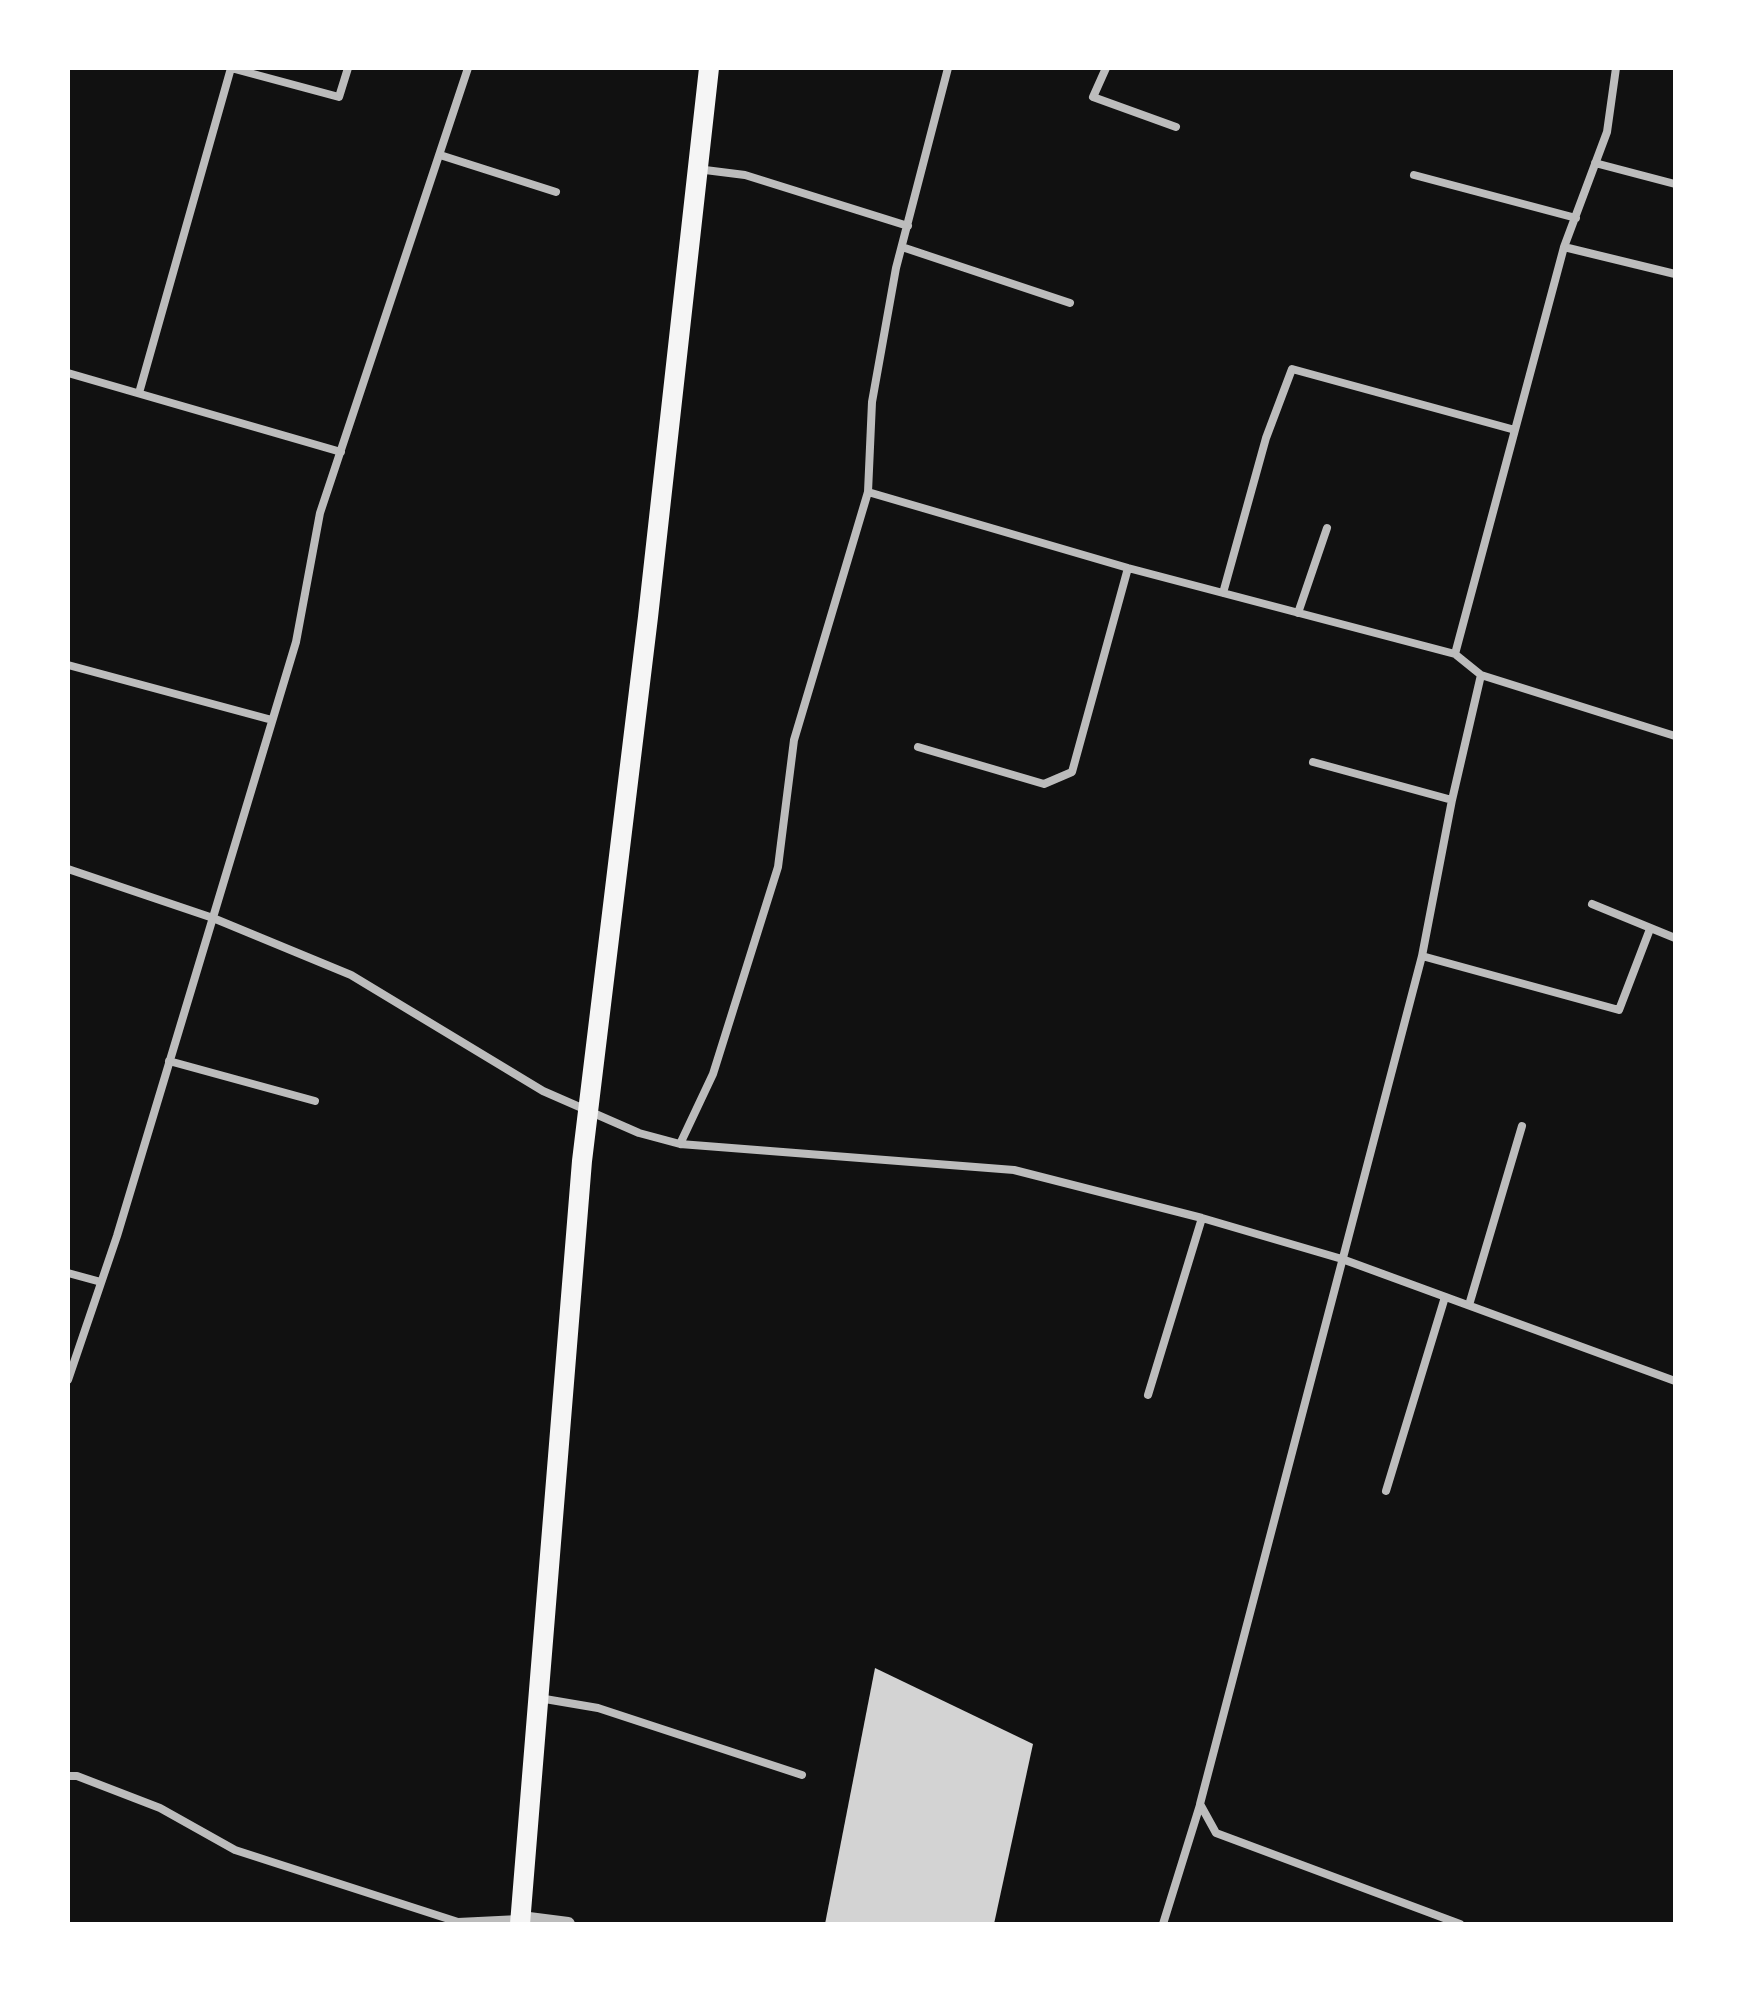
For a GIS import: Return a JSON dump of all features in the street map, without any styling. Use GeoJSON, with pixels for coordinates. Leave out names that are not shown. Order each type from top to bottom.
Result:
{"type":"FeatureCollection","features":[{"type":"Feature","properties":{"kind":"main road"},"geometry":{"type":"LineString","coordinates":[[520,1921],[588,1111],[646,633],[709,68]]}},
{"type":"Feature","properties":{"kind":"street"},"geometry":{"type":"LineString","coordinates":[[139,393],[231,68],[339,97],[348,68]]}},
{"type":"Feature","properties":{"kind":"street"},"geometry":{"type":"LineString","coordinates":[[68,1380],[101,1282],[296,642],[320,513],[468,68]]}},
{"type":"Feature","properties":{"kind":"street"},"geometry":{"type":"LineString","coordinates":[[680,1144],[713,1074],[778,867],[794,740],[868,492],[872,402],[902,247],[948,68]]}},
{"type":"Feature","properties":{"kind":"street"},"geometry":{"type":"LineString","coordinates":[[1106,68],[1093,97],[1176,127]]}},
{"type":"Feature","properties":{"kind":"street"},"geometry":{"type":"LineString","coordinates":[[1455,654],[1564,247],[1607,132],[1616,68]]}},
{"type":"Feature","properties":{"kind":"street"},"geometry":{"type":"LineString","coordinates":[[440,155],[556,192]]}},
{"type":"Feature","properties":{"kind":"street"},"geometry":{"type":"LineString","coordinates":[[1595,163],[1675,184]]}},
{"type":"Feature","properties":{"kind":"street"},"geometry":{"type":"LineString","coordinates":[[697,169],[745,175],[908,226]]}},
{"type":"Feature","properties":{"kind":"street"},"geometry":{"type":"LineString","coordinates":[[1414,175],[1576,218]]}},
{"type":"Feature","properties":{"kind":"street"},"geometry":{"type":"LineString","coordinates":[[902,247],[1070,303]]}},
{"type":"Feature","properties":{"kind":"street"},"geometry":{"type":"LineString","coordinates":[[1564,247],[1675,274]]}},
{"type":"Feature","properties":{"kind":"street"},"geometry":{"type":"LineString","coordinates":[[1223,593],[1266,438],[1292,369],[1515,430]]}},
{"type":"Feature","properties":{"kind":"street"},"geometry":{"type":"LineString","coordinates":[[68,373],[341,452]]}},
{"type":"Feature","properties":{"kind":"street"},"geometry":{"type":"LineString","coordinates":[[868,492],[1128,568],[1455,654],[1481,675],[1675,736]]}},
{"type":"Feature","properties":{"kind":"street"},"geometry":{"type":"LineString","coordinates":[[1298,613],[1327,528]]}},
{"type":"Feature","properties":{"kind":"street"},"geometry":{"type":"LineString","coordinates":[[918,747],[1044,784],[1072,772],[1128,568]]}},
{"type":"Feature","properties":{"kind":"street"},"geometry":{"type":"LineString","coordinates":[[68,665],[272,720]]}},
{"type":"Feature","properties":{"kind":"street"},"geometry":{"type":"LineString","coordinates":[[1163,1924],[1200,1804],[1422,956],[1452,800],[1481,675]]}},
{"type":"Feature","properties":{"kind":"street"},"geometry":{"type":"LineString","coordinates":[[1313,762],[1452,800]]}},
{"type":"Feature","properties":{"kind":"street"},"geometry":{"type":"LineString","coordinates":[[68,869],[213,918],[351,975],[543,1091],[639,1133],[680,1144],[1014,1170],[1202,1218],[1342,1259],[1675,1381]]}},
{"type":"Feature","properties":{"kind":"street"},"geometry":{"type":"LineString","coordinates":[[1592,904],[1675,938]]}},
{"type":"Feature","properties":{"kind":"street"},"geometry":{"type":"LineString","coordinates":[[1422,956],[1619,1010],[1650,929]]}},
{"type":"Feature","properties":{"kind":"street"},"geometry":{"type":"LineString","coordinates":[[169,1061],[315,1101]]}},
{"type":"Feature","properties":{"kind":"street"},"geometry":{"type":"LineString","coordinates":[[1469,1305],[1522,1126]]}},
{"type":"Feature","properties":{"kind":"street"},"geometry":{"type":"LineString","coordinates":[[1148,1395],[1202,1218]]}},
{"type":"Feature","properties":{"kind":"street"},"geometry":{"type":"LineString","coordinates":[[68,1273],[101,1282]]}},
{"type":"Feature","properties":{"kind":"street"},"geometry":{"type":"LineString","coordinates":[[1386,1491],[1445,1297]]}},
{"type":"Feature","properties":{"kind":"street"},"geometry":{"type":"LineString","coordinates":[[538,1698],[598,1708],[802,1775]]}},
{"type":"Feature","properties":{"kind":"street"},"geometry":{"type":"LineString","coordinates":[[68,1776],[77,1776],[160,1808],[235,1850],[458,1922],[568,1924]]}},
{"type":"Feature","properties":{"kind":"street"},"geometry":{"type":"LineString","coordinates":[[1200,1804],[1216,1833],[1460,1924]]}},
{"type":"Feature","properties":{"kind":"building"},"geometry":{"type":"Polygon","coordinates":[[[875,1668],[1033,1744],[994,1924],[825,1924],[875,1668]]]}}]}
